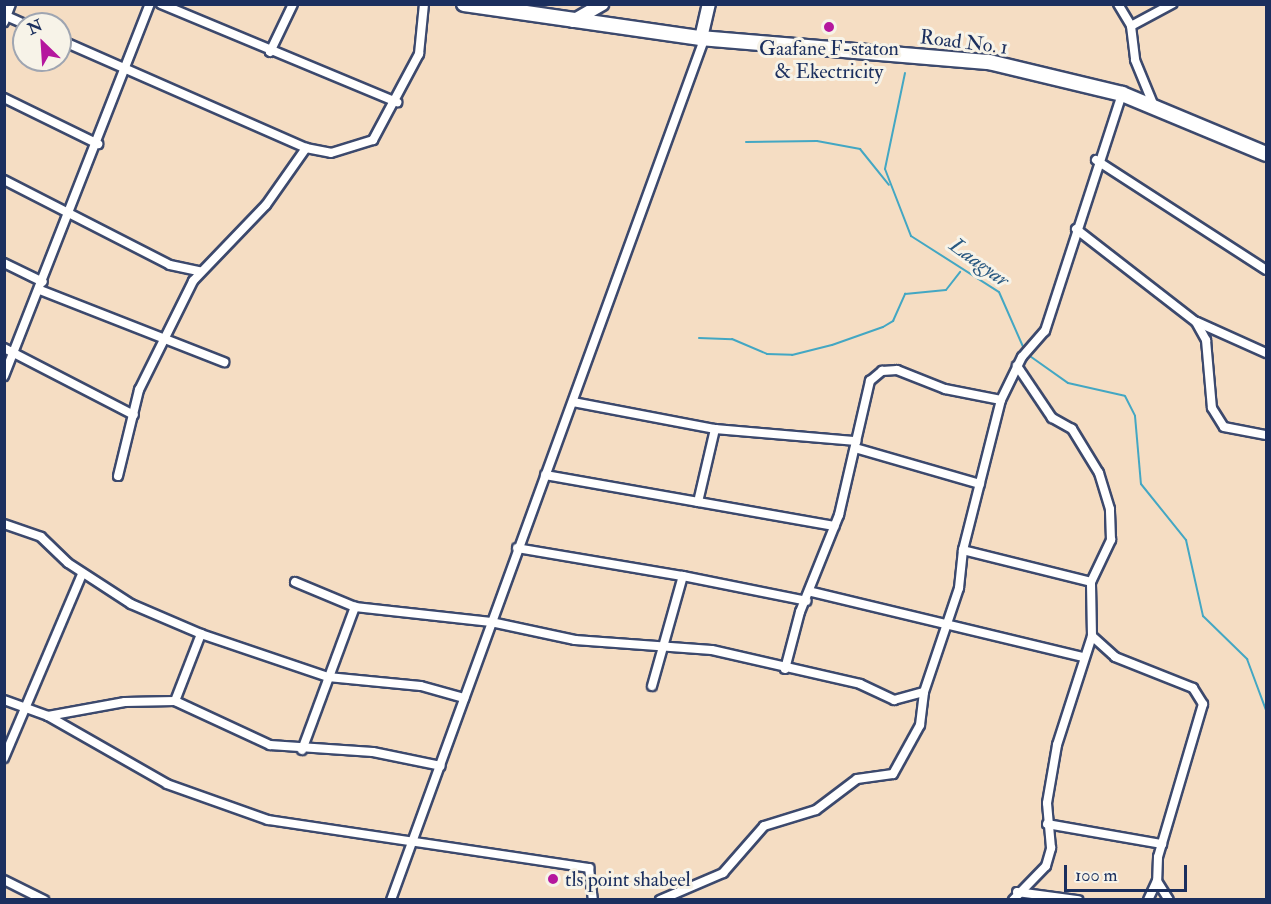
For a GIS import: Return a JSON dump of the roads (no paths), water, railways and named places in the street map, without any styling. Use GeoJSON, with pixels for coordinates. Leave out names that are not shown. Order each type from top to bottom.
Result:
{"type":"FeatureCollection","features":[{"type":"Feature","properties":{"kind":"highway","name":"Road No. 1"},"geometry":{"type":"LineString","coordinates":[[464,4],[703,38],[989,62],[1122,94],[1266,154]]}},
{"type":"Feature","properties":{"kind":"main road"},"geometry":{"type":"LineString","coordinates":[[573,21],[603,4]]}},
{"type":"Feature","properties":{"kind":"main road"},"geometry":{"type":"LineString","coordinates":[[703,38],[709,4]]}},
{"type":"Feature","properties":{"kind":"street"},"geometry":{"type":"LineString","coordinates":[[5,18],[11,4]]}},
{"type":"Feature","properties":{"kind":"street"},"geometry":{"type":"LineString","coordinates":[[4,376],[72,214],[150,4]]}},
{"type":"Feature","properties":{"kind":"street"},"geometry":{"type":"LineString","coordinates":[[161,4],[270,52],[397,102]]}},
{"type":"Feature","properties":{"kind":"street"},"geometry":{"type":"LineString","coordinates":[[270,52],[293,4]]}},
{"type":"Feature","properties":{"kind":"street"},"geometry":{"type":"LineString","coordinates":[[72,45],[306,148],[332,153],[373,140],[397,102],[419,54],[424,4]]}},
{"type":"Feature","properties":{"kind":"street"},"geometry":{"type":"LineString","coordinates":[[1118,4],[1131,26],[1135,60],[1154,106]]}},
{"type":"Feature","properties":{"kind":"street"},"geometry":{"type":"LineString","coordinates":[[1131,26],[1172,4]]}},
{"type":"Feature","properties":{"kind":"street"},"geometry":{"type":"LineString","coordinates":[[391,900],[703,38]]}},
{"type":"Feature","properties":{"kind":"street"},"geometry":{"type":"LineString","coordinates":[[660,900],[723,873],[764,826],[816,810],[857,779],[893,774],[920,725],[924,692],[959,588],[963,550],[1001,400],[1017,366],[1045,331],[1096,160],[1122,94]]}},
{"type":"Feature","properties":{"kind":"street"},"geometry":{"type":"LineString","coordinates":[[4,98],[98,144]]}},
{"type":"Feature","properties":{"kind":"street"},"geometry":{"type":"LineString","coordinates":[[118,476],[139,390],[199,271],[267,205],[306,148]]}},
{"type":"Feature","properties":{"kind":"street"},"geometry":{"type":"LineString","coordinates":[[1096,160],[1266,270]]}},
{"type":"Feature","properties":{"kind":"street"},"geometry":{"type":"LineString","coordinates":[[4,180],[170,265],[199,271]]}},
{"type":"Feature","properties":{"kind":"street"},"geometry":{"type":"LineString","coordinates":[[1076,229],[1196,322],[1266,353]]}},
{"type":"Feature","properties":{"kind":"street"},"geometry":{"type":"LineString","coordinates":[[4,263],[41,286],[164,340],[224,362]]}},
{"type":"Feature","properties":{"kind":"street"},"geometry":{"type":"LineString","coordinates":[[1196,322],[1206,340],[1216,419],[1224,428],[1266,435]]}},
{"type":"Feature","properties":{"kind":"street"},"geometry":{"type":"LineString","coordinates":[[4,348],[134,415]]}},
{"type":"Feature","properties":{"kind":"street"},"geometry":{"type":"LineString","coordinates":[[1015,896],[1046,866],[1051,848],[1047,824],[1057,745],[1083,657],[1092,636],[1091,582],[1111,540],[1110,508],[1099,473],[1072,429],[1052,418],[1017,366]]}},
{"type":"Feature","properties":{"kind":"street"},"geometry":{"type":"LineString","coordinates":[[785,669],[835,526],[870,381],[882,371],[897,370],[945,389],[1001,400]]}},
{"type":"Feature","properties":{"kind":"street"},"geometry":{"type":"LineString","coordinates":[[573,402],[716,429],[856,445],[980,484]]}},
{"type":"Feature","properties":{"kind":"street"},"geometry":{"type":"LineString","coordinates":[[698,502],[716,429]]}},
{"type":"Feature","properties":{"kind":"street"},"geometry":{"type":"LineString","coordinates":[[545,475],[835,526]]}},
{"type":"Feature","properties":{"kind":"street"},"geometry":{"type":"LineString","coordinates":[[4,524],[41,537],[82,574],[131,604],[201,634],[328,677],[422,686],[464,698]]}},
{"type":"Feature","properties":{"kind":"street"},"geometry":{"type":"LineString","coordinates":[[517,548],[682,576],[807,601]]}},
{"type":"Feature","properties":{"kind":"street"},"geometry":{"type":"LineString","coordinates":[[963,550],[1091,582]]}},
{"type":"Feature","properties":{"kind":"street"},"geometry":{"type":"LineString","coordinates":[[4,758],[82,574]]}},
{"type":"Feature","properties":{"kind":"street"},"geometry":{"type":"LineString","coordinates":[[652,686],[667,644],[682,576]]}},
{"type":"Feature","properties":{"kind":"street"},"geometry":{"type":"LineString","coordinates":[[295,582],[355,607],[491,622],[575,640],[667,644],[860,684],[894,700],[924,692]]}},
{"type":"Feature","properties":{"kind":"street"},"geometry":{"type":"LineString","coordinates":[[812,592],[1083,657]]}},
{"type":"Feature","properties":{"kind":"street"},"geometry":{"type":"LineString","coordinates":[[302,750],[355,607]]}},
{"type":"Feature","properties":{"kind":"street"},"geometry":{"type":"LineString","coordinates":[[175,701],[201,634]]}},
{"type":"Feature","properties":{"kind":"street"},"geometry":{"type":"LineString","coordinates":[[1092,636],[1125,662],[1193,688],[1203,704],[1162,843],[1157,881],[1148,900]]}},
{"type":"Feature","properties":{"kind":"street"},"geometry":{"type":"LineString","coordinates":[[4,700],[25,710],[48,716],[167,784],[268,820],[412,844],[589,868],[593,900]]}},
{"type":"Feature","properties":{"kind":"street"},"geometry":{"type":"LineString","coordinates":[[48,716],[125,702],[175,701],[244,735],[302,750],[373,752],[441,766]]}},
{"type":"Feature","properties":{"kind":"street"},"geometry":{"type":"LineString","coordinates":[[1047,824],[1162,843]]}},
{"type":"Feature","properties":{"kind":"street"},"geometry":{"type":"LineString","coordinates":[[4,880],[44,900]]}},
{"type":"Feature","properties":{"kind":"street"},"geometry":{"type":"LineString","coordinates":[[1157,881],[1169,900]]}},
{"type":"Feature","properties":{"kind":"street"},"geometry":{"type":"LineString","coordinates":[[1015,896],[1078,900]]}},
{"type":"Feature","properties":{"kind":"waterway","name":"Laagyar"},"geometry":{"type":"LineString","coordinates":[[905,73],[885,169],[911,236],[999,292],[1024,349]]}},
{"type":"Feature","properties":{"kind":"waterway"},"geometry":{"type":"LineString","coordinates":[[746,142],[817,141],[860,149],[889,185]]}},
{"type":"Feature","properties":{"kind":"waterway"},"geometry":{"type":"LineString","coordinates":[[699,338],[732,339],[767,354],[792,355],[832,345],[883,327],[893,321],[905,294],[946,290],[960,272]]}},
{"type":"Feature","properties":{"kind":"waterway","name":"Laagyar"},"geometry":{"type":"LineString","coordinates":[[1027,354],[1068,383],[1125,396],[1135,416],[1141,484],[1186,540],[1203,616],[1247,659],[1266,710]]}},
{"type":"Feature","properties":{"kind":"place","name":"Gaafane F-staton & Ekectricity"},"geometry":{"type":"Point","coordinates":[829,27]}},
{"type":"Feature","properties":{"kind":"place","name":"tls point shabeel"},"geometry":{"type":"Point","coordinates":[553,879]}}]}
